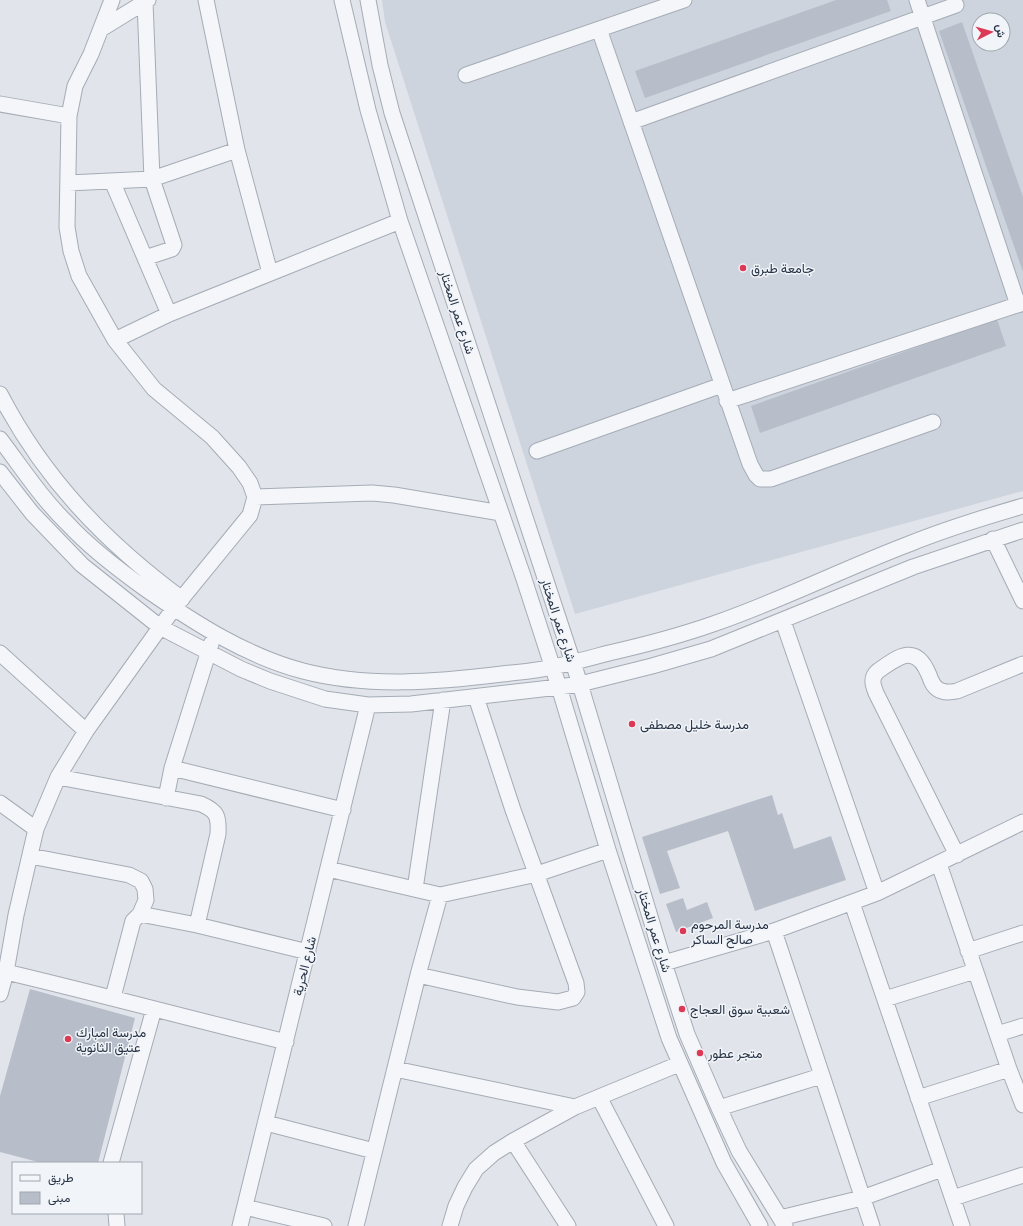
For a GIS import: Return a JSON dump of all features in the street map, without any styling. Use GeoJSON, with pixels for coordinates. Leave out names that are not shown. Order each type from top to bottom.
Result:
{"type":"FeatureCollection","features":[{"type":"Feature","properties":{"kind":"street"},"geometry":{"type":"LineString","coordinates":[[0,994],[6,972],[16,915],[36,828],[58,777],[86,731],[160,627],[250,515],[255,497],[250,483],[240,467],[212,437],[154,389],[115,340],[79,276],[71,252],[67,227],[70,116],[75,86],[101,29],[112,0]]}},
{"type":"Feature","properties":{"kind":"street"},"geometry":{"type":"LineString","coordinates":[[206,0],[237,150],[270,273]]}},
{"type":"Feature","properties":{"kind":"street","name":"شارع عمر المختار"},"geometry":{"type":"LineString","coordinates":[[342,0],[368,110],[400,221],[501,513],[559,687],[608,850],[668,1038],[724,1163],[760,1226]]}},
{"type":"Feature","properties":{"kind":"street","name":"شارع عمر المختار"},"geometry":{"type":"LineString","coordinates":[[368,0],[380,65],[392,113],[573,662],[687,1034],[739,1151],[783,1222]]}},
{"type":"Feature","properties":{"kind":"street"},"geometry":{"type":"LineString","coordinates":[[466,75],[684,0]]}},
{"type":"Feature","properties":{"kind":"street"},"geometry":{"type":"LineString","coordinates":[[727,401],[1020,304],[917,0]]}},
{"type":"Feature","properties":{"kind":"street"},"geometry":{"type":"LineString","coordinates":[[101,29],[147,1],[152,179],[174,245],[172,249],[145,258]]}},
{"type":"Feature","properties":{"kind":"street"},"geometry":{"type":"LineString","coordinates":[[631,122],[956,5]]}},
{"type":"Feature","properties":{"kind":"street"},"geometry":{"type":"LineString","coordinates":[[599,29],[727,401],[752,470],[756,475],[760,479],[766,480],[778,477],[933,422]]}},
{"type":"Feature","properties":{"kind":"street"},"geometry":{"type":"LineString","coordinates":[[0,104],[70,116]]}},
{"type":"Feature","properties":{"kind":"street"},"geometry":{"type":"LineString","coordinates":[[68,183],[152,179],[237,150]]}},
{"type":"Feature","properties":{"kind":"street"},"geometry":{"type":"LineString","coordinates":[[112,181],[169,314]]}},
{"type":"Feature","properties":{"kind":"street"},"geometry":{"type":"LineString","coordinates":[[115,340],[169,314],[400,221]]}},
{"type":"Feature","properties":{"kind":"street"},"geometry":{"type":"LineString","coordinates":[[537,451],[722,385]]}},
{"type":"Feature","properties":{"kind":"street"},"geometry":{"type":"LineString","coordinates":[[0,394],[24,436],[69,497],[122,552],[152,576],[178,604]]}},
{"type":"Feature","properties":{"kind":"street"},"geometry":{"type":"LineString","coordinates":[[0,439],[47,501],[68,525],[123,573],[178,604],[215,633],[250,652],[286,666],[323,676],[343,679],[396,682],[438,681],[552,668],[660,640],[714,624],[909,544],[979,519],[1023,506]]}},
{"type":"Feature","properties":{"kind":"street"},"geometry":{"type":"LineString","coordinates":[[0,472],[32,513],[82,565],[160,627],[241,669],[270,681],[325,699],[368,705],[411,704],[559,687],[580,684],[652,666],[711,649],[913,567],[1023,530]]}},
{"type":"Feature","properties":{"kind":"street"},"geometry":{"type":"LineString","coordinates":[[255,497],[372,493],[394,495],[501,513]]}},
{"type":"Feature","properties":{"kind":"street"},"geometry":{"type":"LineString","coordinates":[[993,539],[1023,600]]}},
{"type":"Feature","properties":{"kind":"street"},"geometry":{"type":"LineString","coordinates":[[783,621],[878,893]]}},
{"type":"Feature","properties":{"kind":"street"},"geometry":{"type":"LineString","coordinates":[[166,798],[172,768],[215,633]]}},
{"type":"Feature","properties":{"kind":"street"},"geometry":{"type":"LineString","coordinates":[[0,653],[86,731]]}},
{"type":"Feature","properties":{"kind":"street"},"geometry":{"type":"LineString","coordinates":[[957,855],[876,693],[872,682],[874,675],[888,664],[904,656],[912,655],[924,664],[931,681],[936,688],[941,691],[948,692],[957,691],[1023,664]]}},
{"type":"Feature","properties":{"kind":"street"},"geometry":{"type":"LineString","coordinates":[[418,975],[517,997],[558,1002],[567,1001],[573,998],[577,992],[576,983],[513,810],[476,697]]}},
{"type":"Feature","properties":{"kind":"street"},"geometry":{"type":"LineString","coordinates":[[415,889],[443,700]]}},
{"type":"Feature","properties":{"kind":"street","name":"شارع الحرية"},"geometry":{"type":"LineString","coordinates":[[240,1226],[368,705]]}},
{"type":"Feature","properties":{"kind":"street"},"geometry":{"type":"LineString","coordinates":[[172,768],[343,810]]}},
{"type":"Feature","properties":{"kind":"street"},"geometry":{"type":"LineString","coordinates":[[58,777],[201,804],[217,814],[219,823],[218,834],[197,925]]}},
{"type":"Feature","properties":{"kind":"street"},"geometry":{"type":"LineString","coordinates":[[0,803],[36,828]]}},
{"type":"Feature","properties":{"kind":"street"},"geometry":{"type":"LineString","coordinates":[[664,963],[774,931],[878,893],[1023,822]]}},
{"type":"Feature","properties":{"kind":"street"},"geometry":{"type":"LineString","coordinates":[[328,869],[440,895],[537,874],[608,850]]}},
{"type":"Feature","properties":{"kind":"street"},"geometry":{"type":"LineString","coordinates":[[30,856],[129,875],[141,882],[145,889],[146,900],[140,914],[133,921],[113,997]]}},
{"type":"Feature","properties":{"kind":"street"},"geometry":{"type":"LineString","coordinates":[[939,864],[968,952],[1023,1105]]}},
{"type":"Feature","properties":{"kind":"street"},"geometry":{"type":"LineString","coordinates":[[356,1226],[418,975],[440,895]]}},
{"type":"Feature","properties":{"kind":"street"},"geometry":{"type":"LineString","coordinates":[[852,903],[962,1226]]}},
{"type":"Feature","properties":{"kind":"street"},"geometry":{"type":"LineString","coordinates":[[140,914],[197,925],[308,952]]}},
{"type":"Feature","properties":{"kind":"street"},"geometry":{"type":"LineString","coordinates":[[774,931],[872,1226]]}},
{"type":"Feature","properties":{"kind":"street"},"geometry":{"type":"LineString","coordinates":[[968,952],[1023,933]]}},
{"type":"Feature","properties":{"kind":"street"},"geometry":{"type":"LineString","coordinates":[[885,999],[975,971]]}},
{"type":"Feature","properties":{"kind":"street"},"geometry":{"type":"LineString","coordinates":[[6,972],[113,997],[154,1009],[286,1042]]}},
{"type":"Feature","properties":{"kind":"street"},"geometry":{"type":"LineString","coordinates":[[111,1162],[154,1009]]}},
{"type":"Feature","properties":{"kind":"street"},"geometry":{"type":"LineString","coordinates":[[997,1034],[1023,1026]]}},
{"type":"Feature","properties":{"kind":"street"},"geometry":{"type":"LineString","coordinates":[[450,1226],[456,1206],[476,1169],[512,1141],[575,1107],[679,1064]]}},
{"type":"Feature","properties":{"kind":"street"},"geometry":{"type":"LineString","coordinates":[[395,1069],[575,1107]]}},
{"type":"Feature","properties":{"kind":"street"},"geometry":{"type":"LineString","coordinates":[[918,1098],[1009,1069]]}},
{"type":"Feature","properties":{"kind":"street"},"geometry":{"type":"LineString","coordinates":[[719,1108],[821,1076]]}},
{"type":"Feature","properties":{"kind":"street"},"geometry":{"type":"LineString","coordinates":[[599,1097],[666,1226]]}},
{"type":"Feature","properties":{"kind":"street"},"geometry":{"type":"LineString","coordinates":[[266,1123],[374,1151]]}},
{"type":"Feature","properties":{"kind":"street"},"geometry":{"type":"LineString","coordinates":[[512,1141],[568,1226]]}},
{"type":"Feature","properties":{"kind":"street"},"geometry":{"type":"LineString","coordinates":[[783,1222],[862,1198],[942,1169]]}},
{"type":"Feature","properties":{"kind":"street"},"geometry":{"type":"LineString","coordinates":[[953,1198],[1023,1175]]}},
{"type":"Feature","properties":{"kind":"street"},"geometry":{"type":"LineString","coordinates":[[245,1207],[324,1226]]}},
{"type":"Feature","properties":{"kind":"street"},"geometry":{"type":"LineString","coordinates":[[116,1214],[118,1226]]}},
{"type":"Feature","properties":{"kind":"shaded area","name":"جامعة طبرق"},"geometry":{"type":"Polygon","coordinates":[[[382,0],[1023,0],[1023,491],[575,614],[385,22],[382,0]]]}},
{"type":"Feature","properties":{"kind":"building"},"geometry":{"type":"Polygon","coordinates":[[[836,0],[887,0],[891,11],[645,98],[635,71],[836,0]]]}},
{"type":"Feature","properties":{"kind":"building"},"geometry":{"type":"Polygon","coordinates":[[[962,22],[971,48],[971,52],[972,52],[1023,197],[1023,272],[939,31],[962,22]]]}},
{"type":"Feature","properties":{"kind":"building"},"geometry":{"type":"Polygon","coordinates":[[[997,319],[1006,346],[760,433],[751,406],[997,319]]]}},
{"type":"Feature","properties":{"kind":"building"},"geometry":{"type":"Polygon","coordinates":[[[772,795],[778,815],[782,813],[794,849],[831,836],[846,880],[755,911],[728,831],[667,851],[680,888],[660,894],[642,837],[772,795]]]}},
{"type":"Feature","properties":{"kind":"building"},"geometry":{"type":"Polygon","coordinates":[[[683,898],[687,910],[707,902],[713,918],[676,932],[666,904],[683,898]]]}},
{"type":"Feature","properties":{"kind":"building"},"geometry":{"type":"Polygon","coordinates":[[[30,989],[135,1018],[98,1162],[38,1162],[0,1152],[0,1096],[30,989]]]}},
{"type":"Feature","properties":{"kind":"place","name":"جامعة طبرق"},"geometry":{"type":"Point","coordinates":[743,268]}},
{"type":"Feature","properties":{"kind":"place","name":"مدرسة خليل مصطفى"},"geometry":{"type":"Point","coordinates":[632,724]}},
{"type":"Feature","properties":{"kind":"place","name":"مدرسة المرحوم صالح الساكر"},"geometry":{"type":"Point","coordinates":[683,931]}},
{"type":"Feature","properties":{"kind":"place","name":"شعبية سوق العجاج"},"geometry":{"type":"Point","coordinates":[682,1009]}},
{"type":"Feature","properties":{"kind":"place","name":"مدرسة امبارك عتيق الثانوية"},"geometry":{"type":"Point","coordinates":[68,1039]}},
{"type":"Feature","properties":{"kind":"place","name":"متجر عطور"},"geometry":{"type":"Point","coordinates":[700,1053]}}]}
